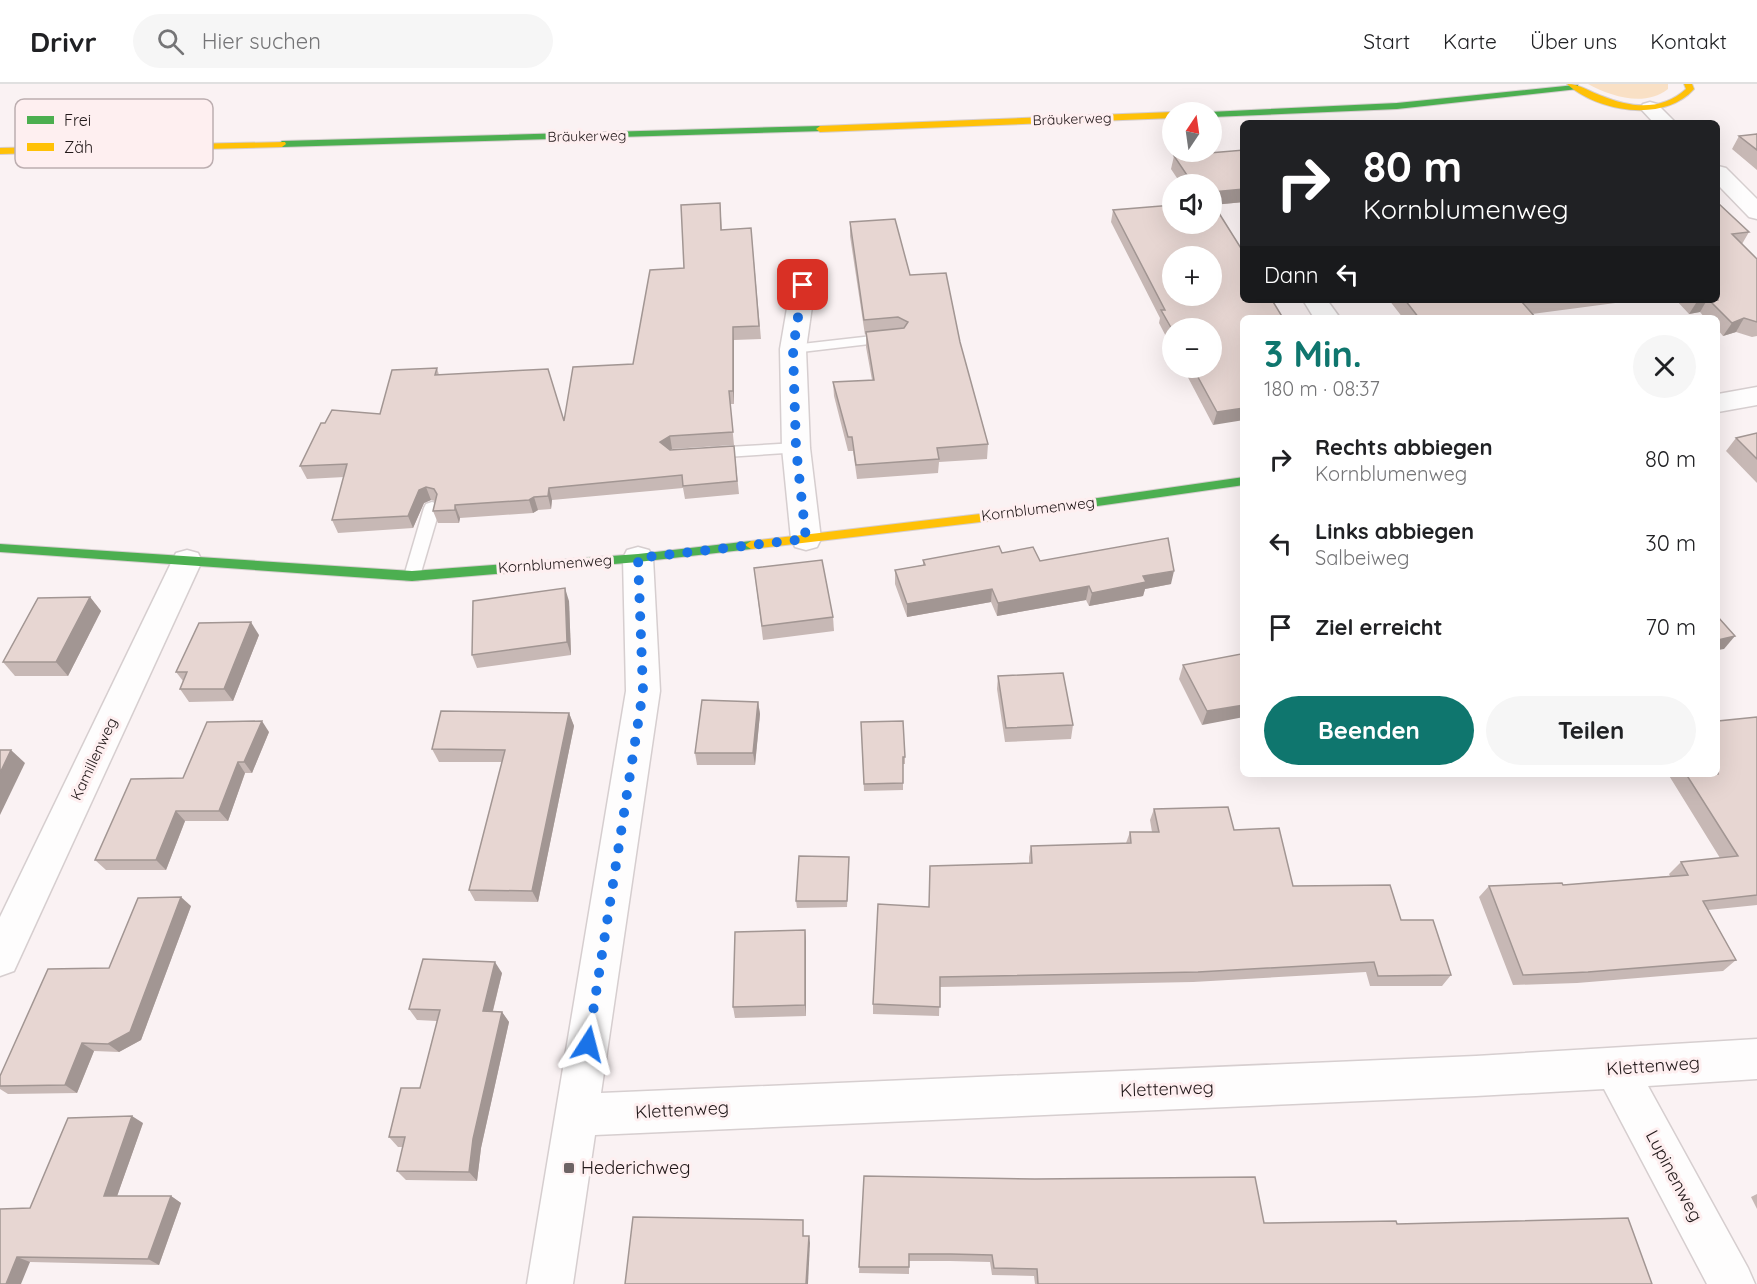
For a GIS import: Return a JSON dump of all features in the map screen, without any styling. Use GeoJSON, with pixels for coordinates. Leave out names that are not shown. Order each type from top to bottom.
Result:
{"type":"FeatureCollection","features":[{"type":"Feature","properties":{"kind":"main road"},"geometry":{"type":"LineString","coordinates":[[1222,114],[1397,106],[1573,86],[1609,102],[1650,108],[1680,102],[1687,96],[1690,89],[1688,84]]}},
{"type":"Feature","properties":{"kind":"main road","name":"Bräukerweg"},"geometry":{"type":"LineString","coordinates":[[213,146],[750,132],[1162,115]]}},
{"type":"Feature","properties":{"kind":"main road","name":"Bräukerweg"},"geometry":{"type":"LineString","coordinates":[[0,151],[15,151]]}},
{"type":"Feature","properties":{"kind":"main road","name":"Kornblumenweg"},"geometry":{"type":"LineString","coordinates":[[0,548],[412,576],[638,558],[806,539],[1044,510],[1240,482]]}},
{"type":"Feature","properties":{"kind":"street"},"geometry":{"type":"LineString","coordinates":[[1650,108],[1663,120]]}},
{"type":"Feature","properties":{"kind":"street"},"geometry":{"type":"LineString","coordinates":[[1720,175],[1757,212]]}},
{"type":"Feature","properties":{"kind":"street"},"geometry":{"type":"LineString","coordinates":[[803,285],[793,349],[796,448],[806,539]]}},
{"type":"Feature","properties":{"kind":"street"},"geometry":{"type":"LineString","coordinates":[[1720,403],[1757,396]]}},
{"type":"Feature","properties":{"kind":"street"},"geometry":{"type":"LineString","coordinates":[[550,1284],[643,691],[638,558]]}},
{"type":"Feature","properties":{"kind":"street","name":"Kamillenweg"},"geometry":{"type":"LineString","coordinates":[[0,958],[187,561]]}},
{"type":"Feature","properties":{"kind":"street","name":"Klettenweg"},"geometry":{"type":"LineString","coordinates":[[578,1115],[1616,1069],[1757,1059]]}},
{"type":"Feature","properties":{"kind":"street","name":"Lupinenweg"},"geometry":{"type":"LineString","coordinates":[[1616,1069],[1732,1284]]}},
{"type":"Feature","properties":{"kind":"lane"},"geometry":{"type":"LineString","coordinates":[[793,349],[898,338]]}},
{"type":"Feature","properties":{"kind":"lane"},"geometry":{"type":"LineString","coordinates":[[694,454],[796,448]]}},
{"type":"Feature","properties":{"kind":"lane"},"geometry":{"type":"LineString","coordinates":[[412,576],[432,508]]}},
{"type":"Feature","properties":{"kind":"shaded area"},"geometry":{"type":"Polygon","coordinates":[[[1588,84],[1668,84],[1668,89],[1649,98],[1639,99],[1607,93],[1588,84]]]}},
{"type":"Feature","properties":{"kind":"building"},"geometry":{"type":"Polygon","coordinates":[[[1757,134],[1757,150],[1739,136],[1757,134]]]}},
{"type":"Feature","properties":{"kind":"building"},"geometry":{"type":"Polygon","coordinates":[[[1240,150],[1240,189],[1222,191],[1222,174],[1186,174],[1178,162],[1222,162],[1222,152],[1240,150]]]}},
{"type":"Feature","properties":{"kind":"building"},"geometry":{"type":"Polygon","coordinates":[[[720,203],[721,230],[751,228],[759,326],[733,327],[733,391],[729,391],[733,432],[670,436],[660,442],[670,450],[734,446],[737,481],[683,486],[682,475],[549,488],[548,496],[534,497],[529,500],[455,505],[455,510],[433,511],[437,494],[434,489],[426,487],[419,490],[408,516],[332,520],[347,464],[300,466],[321,423],[325,423],[332,410],[380,414],[392,370],[437,368],[435,375],[548,369],[564,421],[573,367],[633,364],[650,270],[684,268],[681,205],[720,203]]]}},
{"type":"Feature","properties":{"kind":"building"},"geometry":{"type":"Polygon","coordinates":[[[1720,205],[1749,232],[1732,234],[1757,259],[1757,322],[1744,318],[1732,323],[1712,303],[1720,303],[1720,205]]]}},
{"type":"Feature","properties":{"kind":"building"},"geometry":{"type":"Polygon","coordinates":[[[1162,206],[1162,234],[1222,234],[1222,218],[1240,247],[1240,303],[1274,303],[1281,315],[1240,315],[1240,409],[1217,412],[1198,378],[1222,378],[1222,318],[1166,318],[1161,310],[1165,310],[1163,306],[1222,306],[1222,246],[1162,246],[1162,304],[1113,210],[1162,206]]]}},
{"type":"Feature","properties":{"kind":"building"},"geometry":{"type":"Polygon","coordinates":[[[895,219],[910,275],[946,273],[960,342],[988,444],[937,448],[939,459],[856,465],[852,437],[848,437],[833,382],[874,380],[866,332],[904,328],[908,322],[898,317],[864,320],[850,222],[895,219]]]}},
{"type":"Feature","properties":{"kind":"building"},"geometry":{"type":"Polygon","coordinates":[[[1407,303],[1523,303],[1533,315],[1417,315],[1407,303]]]}},
{"type":"Feature","properties":{"kind":"building"},"geometry":{"type":"Polygon","coordinates":[[[1757,433],[1757,459],[1736,438],[1757,433]]]}},
{"type":"Feature","properties":{"kind":"building"},"geometry":{"type":"Polygon","coordinates":[[[1168,538],[1174,571],[1143,576],[1146,582],[1092,593],[1089,586],[998,603],[992,589],[907,604],[895,570],[925,565],[923,560],[999,546],[1002,553],[1033,547],[1040,561],[1168,538]]]}},
{"type":"Feature","properties":{"kind":"building"},"geometry":{"type":"Polygon","coordinates":[[[822,560],[833,617],[762,626],[754,568],[822,560]]]}},
{"type":"Feature","properties":{"kind":"building"},"geometry":{"type":"Polygon","coordinates":[[[565,588],[567,642],[472,655],[473,601],[565,588]]]}},
{"type":"Feature","properties":{"kind":"building"},"geometry":{"type":"Polygon","coordinates":[[[90,597],[56,662],[3,662],[38,598],[90,597]]]}},
{"type":"Feature","properties":{"kind":"building"},"geometry":{"type":"Polygon","coordinates":[[[1720,619],[1735,636],[1720,640],[1720,619]]]}},
{"type":"Feature","properties":{"kind":"building"},"geometry":{"type":"Polygon","coordinates":[[[251,622],[224,689],[180,689],[187,672],[176,672],[199,623],[251,622]]]}},
{"type":"Feature","properties":{"kind":"building"},"geometry":{"type":"Polygon","coordinates":[[[1240,654],[1240,706],[1207,711],[1183,665],[1240,654]]]}},
{"type":"Feature","properties":{"kind":"building"},"geometry":{"type":"Polygon","coordinates":[[[1063,673],[1073,725],[1006,728],[998,676],[1063,673]]]}},
{"type":"Feature","properties":{"kind":"building"},"geometry":{"type":"Polygon","coordinates":[[[702,700],[758,702],[753,753],[695,753],[702,700]]]}},
{"type":"Feature","properties":{"kind":"building"},"geometry":{"type":"Polygon","coordinates":[[[441,711],[569,713],[532,891],[469,890],[505,750],[432,749],[441,711]]]}},
{"type":"Feature","properties":{"kind":"building"},"geometry":{"type":"Polygon","coordinates":[[[1757,717],[1757,895],[1703,901],[1736,960],[1523,975],[1489,886],[1562,883],[1563,885],[1688,875],[1681,862],[1738,856],[1688,777],[1720,777],[1720,721],[1757,717]]]}},
{"type":"Feature","properties":{"kind":"building"},"geometry":{"type":"Polygon","coordinates":[[[262,721],[244,762],[238,762],[219,811],[176,811],[156,860],[95,860],[131,779],[183,778],[207,722],[262,721]]]}},
{"type":"Feature","properties":{"kind":"building"},"geometry":{"type":"Polygon","coordinates":[[[903,721],[905,757],[903,757],[903,783],[864,784],[861,722],[903,721]]]}},
{"type":"Feature","properties":{"kind":"building"},"geometry":{"type":"Polygon","coordinates":[[[0,750],[11,750],[0,773],[0,750]]]}},
{"type":"Feature","properties":{"kind":"building"},"geometry":{"type":"Polygon","coordinates":[[[1228,807],[1234,830],[1279,828],[1293,886],[1390,885],[1401,920],[1433,920],[1451,975],[1378,976],[1374,962],[1198,972],[940,977],[940,1007],[873,1004],[878,904],[929,907],[930,866],[1032,863],[1031,846],[1131,843],[1130,832],[1159,832],[1154,809],[1228,807]]]}},
{"type":"Feature","properties":{"kind":"building"},"geometry":{"type":"Polygon","coordinates":[[[799,856],[849,857],[847,901],[796,901],[799,856]]]}},
{"type":"Feature","properties":{"kind":"building"},"geometry":{"type":"Polygon","coordinates":[[[181,897],[130,1032],[108,1044],[82,1043],[65,1085],[0,1086],[0,1076],[48,969],[109,968],[138,898],[181,897]]]}},
{"type":"Feature","properties":{"kind":"building"},"geometry":{"type":"Polygon","coordinates":[[[805,930],[805,1005],[733,1007],[735,932],[805,930]]]}},
{"type":"Feature","properties":{"kind":"building"},"geometry":{"type":"Polygon","coordinates":[[[423,959],[495,962],[483,1011],[502,1012],[473,1139],[469,1172],[397,1171],[405,1137],[389,1137],[401,1088],[420,1088],[440,1010],[409,1009],[423,959]]]}},
{"type":"Feature","properties":{"kind":"building"},"geometry":{"type":"Polygon","coordinates":[[[132,1116],[104,1196],[171,1196],[148,1259],[17,1257],[6,1284],[0,1284],[0,1209],[30,1208],[68,1118],[132,1116]]]}},
{"type":"Feature","properties":{"kind":"building"},"geometry":{"type":"Polygon","coordinates":[[[864,1176],[1035,1179],[1255,1177],[1264,1223],[1396,1221],[1397,1224],[1628,1218],[1652,1284],[1038,1284],[1037,1269],[994,1268],[992,1255],[951,1254],[909,1254],[909,1267],[859,1267],[864,1176]]]}},
{"type":"Feature","properties":{"kind":"building"},"geometry":{"type":"Polygon","coordinates":[[[633,1217],[803,1220],[803,1236],[809,1236],[806,1284],[625,1284],[633,1217]]]}},
{"type":"Feature","properties":{"kind":"traffic: fast"},"geometry":{"type":"LineString","coordinates":[[1222,114],[1397,106],[1575,87]]}},
{"type":"Feature","properties":{"kind":"traffic: fast"},"geometry":{"type":"LineString","coordinates":[[282,144],[820,129]]}},
{"type":"Feature","properties":{"kind":"traffic: fast"},"geometry":{"type":"LineString","coordinates":[[1014,514],[1240,482]]}},
{"type":"Feature","properties":{"kind":"traffic: fast"},"geometry":{"type":"LineString","coordinates":[[0,548],[412,576],[638,558],[751,545]]}},
{"type":"Feature","properties":{"kind":"traffic: slow"},"geometry":{"type":"LineString","coordinates":[[1571,84],[1615,104],[1649,108],[1665,106],[1679,100],[1690,89],[1688,84]]}},
{"type":"Feature","properties":{"kind":"traffic: slow"},"geometry":{"type":"LineString","coordinates":[[820,129],[1162,115]]}},
{"type":"Feature","properties":{"kind":"traffic: slow"},"geometry":{"type":"LineString","coordinates":[[213,146],[282,144]]}},
{"type":"Feature","properties":{"kind":"traffic: slow"},"geometry":{"type":"LineString","coordinates":[[0,151],[15,151]]}},
{"type":"Feature","properties":{"kind":"traffic: slow"},"geometry":{"type":"LineString","coordinates":[[751,545],[1014,514]]}},
{"type":"Feature","properties":{"kind":"place","name":"Hederichweg"},"geometry":{"type":"Point","coordinates":[569,1168]}},
{"type":"Feature","properties":{"kind":"route"},"geometry":{"type":"LineString","coordinates":[[588,1044],[643,691],[638,558],[806,539],[796,448],[793,349],[794,330],[803,285]]}}]}
